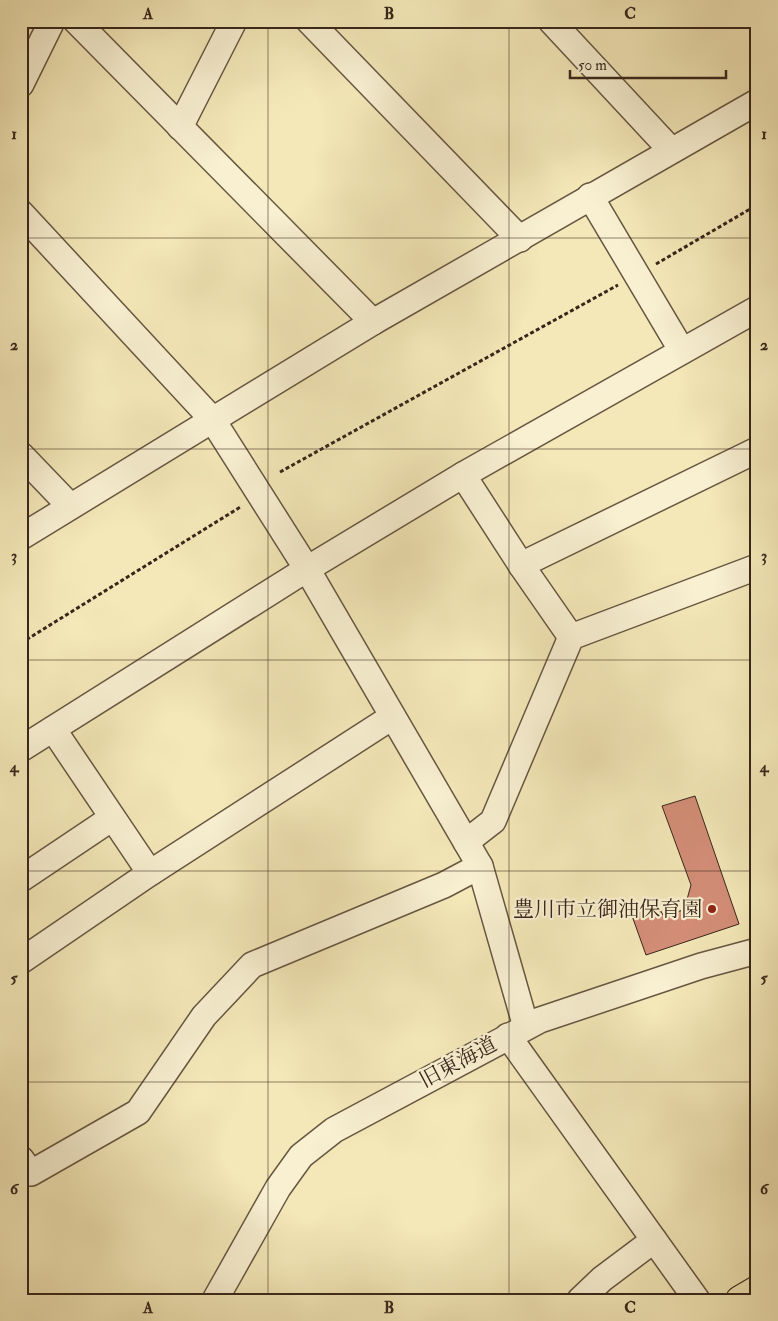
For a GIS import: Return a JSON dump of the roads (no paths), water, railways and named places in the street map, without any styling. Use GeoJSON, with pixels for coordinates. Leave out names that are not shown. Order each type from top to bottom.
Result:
{"type":"FeatureCollection","features":[{"type":"Feature","properties":{"kind":"main road"},"geometry":{"type":"LineString","coordinates":[[740,1300],[757,1290]]}},
{"type":"Feature","properties":{"kind":"street"},"geometry":{"type":"LineString","coordinates":[[21,84],[52,21]]}},
{"type":"Feature","properties":{"kind":"street"},"geometry":{"type":"LineString","coordinates":[[76,21],[373,322]]}},
{"type":"Feature","properties":{"kind":"street"},"geometry":{"type":"LineString","coordinates":[[180,127],[234,21]]}},
{"type":"Feature","properties":{"kind":"street"},"geometry":{"type":"LineString","coordinates":[[309,21],[520,238]]}},
{"type":"Feature","properties":{"kind":"street"},"geometry":{"type":"LineString","coordinates":[[551,21],[672,150]]}},
{"type":"Feature","properties":{"kind":"street"},"geometry":{"type":"LineString","coordinates":[[21,537],[373,322],[757,102]]}},
{"type":"Feature","properties":{"kind":"street"},"geometry":{"type":"LineString","coordinates":[[590,196],[682,351]]}},
{"type":"Feature","properties":{"kind":"street"},"geometry":{"type":"LineString","coordinates":[[21,213],[212,419],[307,569],[480,866],[517,1031],[540,1020],[701,966],[757,951]]}},
{"type":"Feature","properties":{"kind":"street"},"geometry":{"type":"LineString","coordinates":[[21,749],[307,569],[463,475],[757,309]]}},
{"type":"Feature","properties":{"kind":"street"},"geometry":{"type":"LineString","coordinates":[[521,565],[757,450]]}},
{"type":"Feature","properties":{"kind":"street"},"geometry":{"type":"LineString","coordinates":[[21,455],[70,506]]}},
{"type":"Feature","properties":{"kind":"street"},"geometry":{"type":"LineString","coordinates":[[463,475],[521,565],[571,637]]}},
{"type":"Feature","properties":{"kind":"street"},"geometry":{"type":"LineString","coordinates":[[466,842],[493,822],[571,637],[757,567]]}},
{"type":"Feature","properties":{"kind":"street"},"geometry":{"type":"LineString","coordinates":[[21,961],[150,873],[392,717]]}},
{"type":"Feature","properties":{"kind":"street"},"geometry":{"type":"LineString","coordinates":[[53,729],[150,873]]}},
{"type":"Feature","properties":{"kind":"street"},"geometry":{"type":"LineString","coordinates":[[21,879],[112,818]]}},
{"type":"Feature","properties":{"kind":"street"},"geometry":{"type":"LineString","coordinates":[[24,1170],[138,1112],[204,1016],[252,965],[444,885],[480,866]]}},
{"type":"Feature","properties":{"kind":"street","name":"旧東海道"},"geometry":{"type":"LineString","coordinates":[[215,1300],[267,1205],[301,1156],[334,1130],[517,1031],[654,1240],[697,1300]]}},
{"type":"Feature","properties":{"kind":"street"},"geometry":{"type":"LineString","coordinates":[[580,1300],[602,1279],[654,1240]]}},
{"type":"Feature","properties":{"kind":"place","name":"豊川市立御油保育園"},"geometry":{"type":"Point","coordinates":[712,909]}}]}
